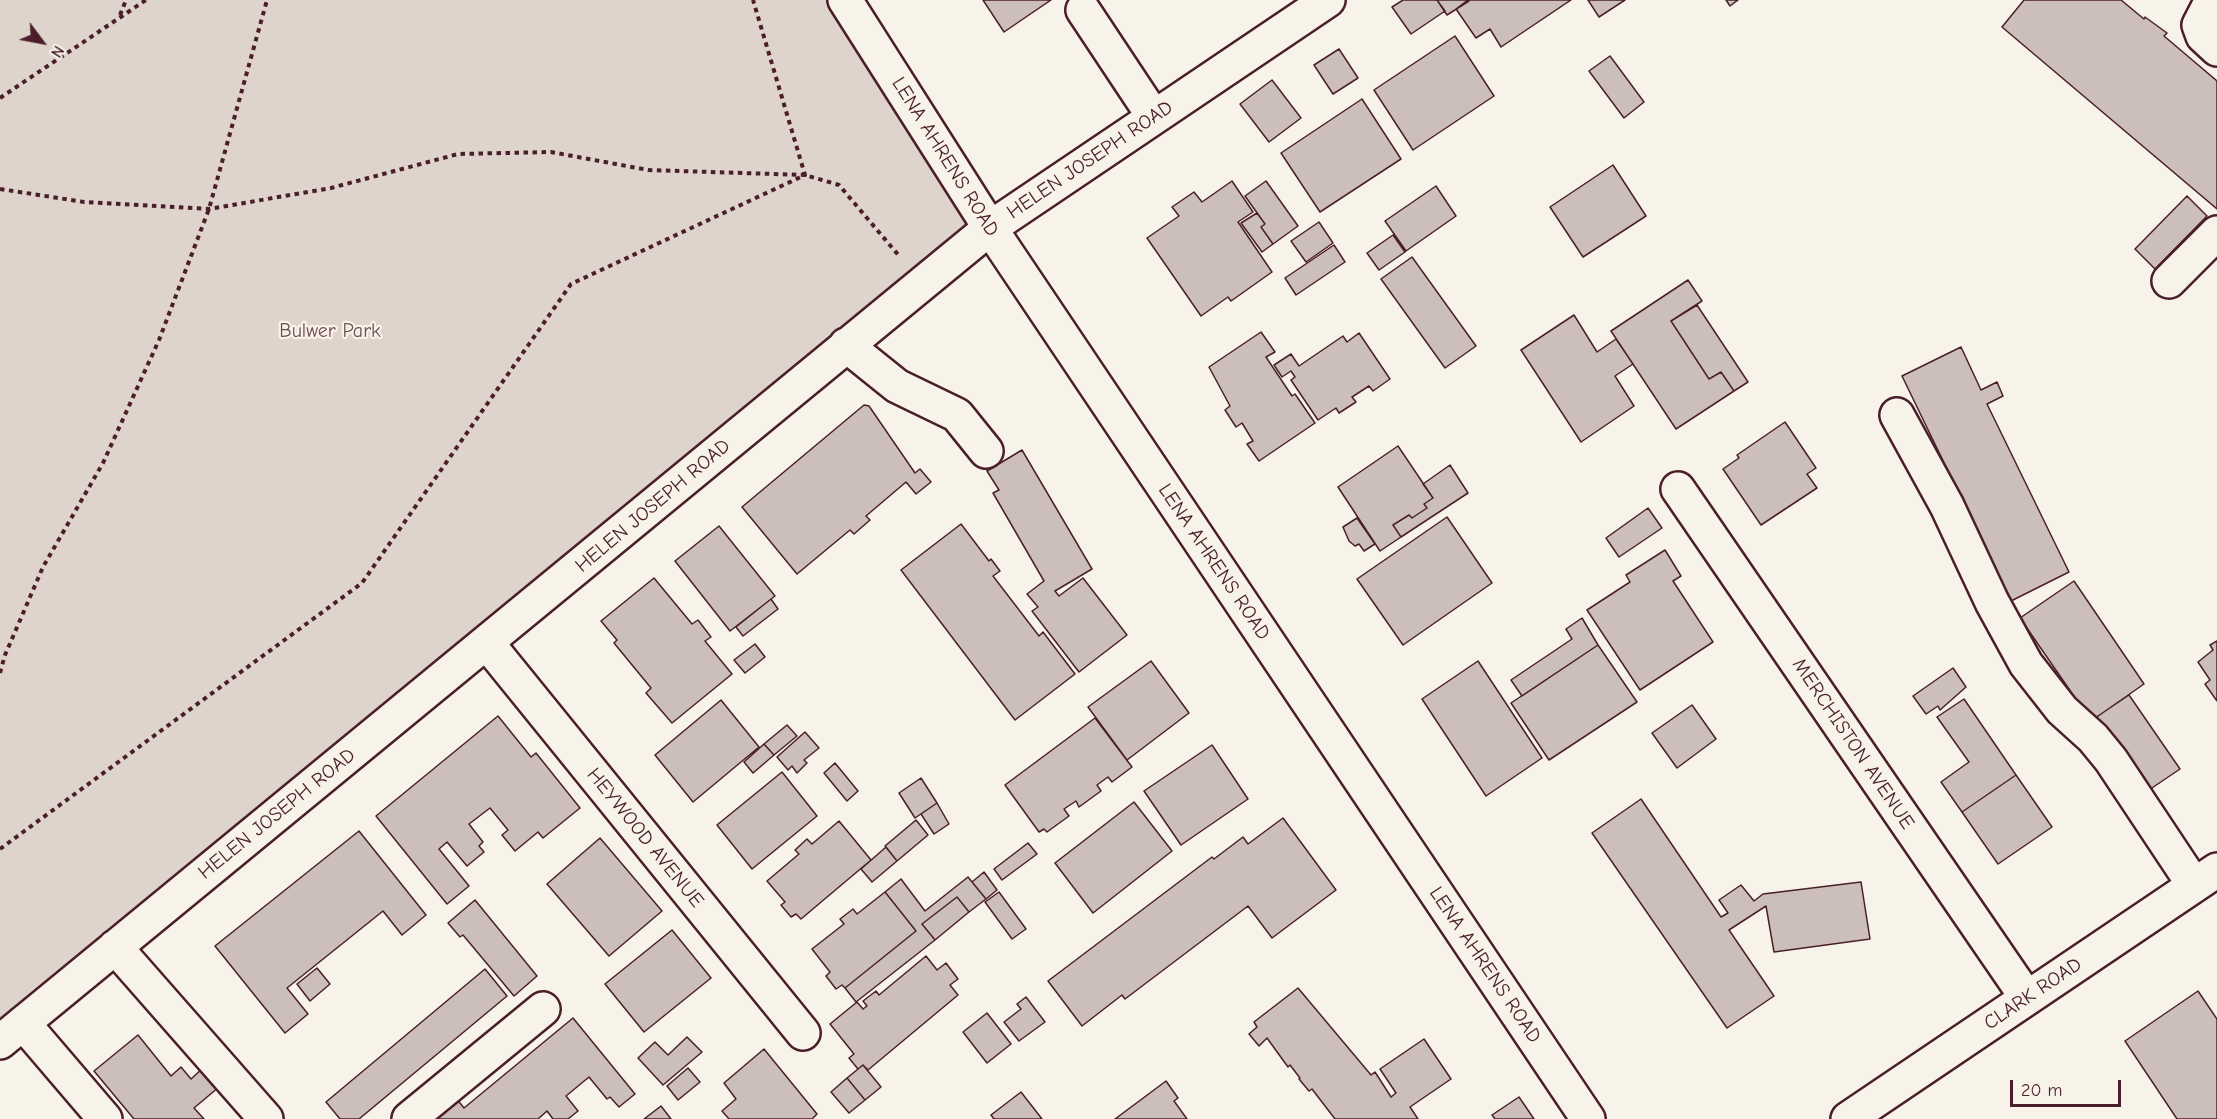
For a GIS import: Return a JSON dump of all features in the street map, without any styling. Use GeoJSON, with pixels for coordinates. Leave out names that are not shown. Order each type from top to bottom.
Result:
{"type":"FeatureCollection","features":[{"type":"Feature","properties":{"kind":"street","name":"LENA AHRENS ROAD"},"geometry":{"type":"LineString","coordinates":[[845,0],[990,228],[1588,1119]]}},
{"type":"Feature","properties":{"kind":"street","name":"HELEN JOSEPH ROAD"},"geometry":{"type":"LineString","coordinates":[[11,1033],[990,228],[1328,0]]}},
{"type":"Feature","properties":{"kind":"street"},"geometry":{"type":"LineString","coordinates":[[2212,0],[2199,25],[2203,36],[2217,49]]}},
{"type":"Feature","properties":{"kind":"street"},"geometry":{"type":"LineString","coordinates":[[1083,10],[1154,117]]}},
{"type":"Feature","properties":{"kind":"street"},"geometry":{"type":"LineString","coordinates":[[2169,281],[2217,233]]}},
{"type":"Feature","properties":{"kind":"street"},"geometry":{"type":"LineString","coordinates":[[846,345],[897,386],[957,415],[986,451]]}},
{"type":"Feature","properties":{"kind":"street"},"geometry":{"type":"LineString","coordinates":[[1897,415],[1947,506],[1992,602],[2026,664],[2062,710],[2093,738],[2205,878]]}},
{"type":"Feature","properties":{"kind":"street","name":"MERCHISTON AVENUE"},"geometry":{"type":"LineString","coordinates":[[1678,489],[2027,998]]}},
{"type":"Feature","properties":{"kind":"street","name":"HEYWOOD AVENUE"},"geometry":{"type":"LineString","coordinates":[[487,643],[803,1033]]}},
{"type":"Feature","properties":{"kind":"street","name":"CLARK ROAD"},"geometry":{"type":"LineString","coordinates":[[1848,1119],[2205,878]]}},
{"type":"Feature","properties":{"kind":"street"},"geometry":{"type":"LineString","coordinates":[[115,947],[267,1119]]}},
{"type":"Feature","properties":{"kind":"street"},"geometry":{"type":"LineString","coordinates":[[409,1119],[543,1009]]}},
{"type":"Feature","properties":{"kind":"street"},"geometry":{"type":"LineString","coordinates":[[11,1033],[105,1119]]}},
{"type":"Feature","properties":{"kind":"path"},"geometry":{"type":"LineString","coordinates":[[120,15],[126,0]]}},
{"type":"Feature","properties":{"kind":"path"},"geometry":{"type":"LineString","coordinates":[[0,98],[120,15],[147,0]]}},
{"type":"Feature","properties":{"kind":"path"},"geometry":{"type":"LineString","coordinates":[[0,673],[5,655],[43,567],[103,463],[159,340],[209,209],[267,0]]}},
{"type":"Feature","properties":{"kind":"path"},"geometry":{"type":"LineString","coordinates":[[753,0],[805,175]]}},
{"type":"Feature","properties":{"kind":"path"},"geometry":{"type":"LineString","coordinates":[[0,189],[84,202],[209,209],[331,188],[458,154],[551,152],[648,170],[805,175],[839,185],[921,283]]}},
{"type":"Feature","properties":{"kind":"path"},"geometry":{"type":"LineString","coordinates":[[0,849],[362,582],[572,284],[805,175]]}},
{"type":"Feature","properties":{"kind":"green space","name":"Bulwer Park"},"geometry":{"type":"Polygon","coordinates":[[[0,0],[834,0],[984,227],[0,1031],[0,0]]]}},
{"type":"Feature","properties":{"kind":"building"},"geometry":{"type":"Polygon","coordinates":[[[983,0],[1051,0],[1004,32],[983,0]]]}},
{"type":"Feature","properties":{"kind":"building"},"geometry":{"type":"Polygon","coordinates":[[[1403,0],[1437,0],[1445,11],[1411,34],[1392,7],[1403,0]]]}},
{"type":"Feature","properties":{"kind":"building"},"geometry":{"type":"Polygon","coordinates":[[[1437,0],[1468,0],[1469,1],[1447,15],[1437,0]]]}},
{"type":"Feature","properties":{"kind":"building"},"geometry":{"type":"Polygon","coordinates":[[[1468,0],[1571,0],[1501,47],[1490,29],[1476,38],[1456,9],[1468,0]]]}},
{"type":"Feature","properties":{"kind":"building"},"geometry":{"type":"Polygon","coordinates":[[[1588,0],[1625,0],[1599,17],[1588,0]]]}},
{"type":"Feature","properties":{"kind":"building"},"geometry":{"type":"Polygon","coordinates":[[[1726,0],[1738,0],[1730,6],[1726,0]]]}},
{"type":"Feature","properties":{"kind":"building"},"geometry":{"type":"Polygon","coordinates":[[[2024,0],[2121,0],[2144,19],[2145,17],[2167,33],[2164,36],[2217,81],[2217,209],[2002,27],[2024,0]]]}},
{"type":"Feature","properties":{"kind":"building"},"geometry":{"type":"Polygon","coordinates":[[[1455,36],[1494,96],[1413,150],[1374,90],[1455,36]]]}},
{"type":"Feature","properties":{"kind":"building"},"geometry":{"type":"Polygon","coordinates":[[[1339,49],[1358,78],[1333,94],[1314,65],[1339,49]]]}},
{"type":"Feature","properties":{"kind":"building"},"geometry":{"type":"Polygon","coordinates":[[[1610,56],[1644,102],[1624,118],[1589,71],[1610,56]]]}},
{"type":"Feature","properties":{"kind":"building"},"geometry":{"type":"Polygon","coordinates":[[[1272,80],[1301,118],[1269,142],[1240,104],[1272,80]]]}},
{"type":"Feature","properties":{"kind":"building"},"geometry":{"type":"Polygon","coordinates":[[[1362,99],[1401,159],[1320,212],[1281,153],[1362,99]]]}},
{"type":"Feature","properties":{"kind":"building"},"geometry":{"type":"Polygon","coordinates":[[[1613,165],[1646,216],[1583,257],[1550,207],[1613,165]]]}},
{"type":"Feature","properties":{"kind":"building"},"geometry":{"type":"Polygon","coordinates":[[[1232,181],[1253,212],[1238,222],[1272,272],[1231,301],[1228,297],[1201,316],[1147,238],[1179,216],[1172,207],[1194,192],[1202,202],[1232,181]]]}},
{"type":"Feature","properties":{"kind":"building"},"geometry":{"type":"Polygon","coordinates":[[[1266,181],[1298,226],[1273,244],[1261,227],[1265,224],[1245,196],[1266,181]]]}},
{"type":"Feature","properties":{"kind":"building"},"geometry":{"type":"Polygon","coordinates":[[[1436,186],[1456,216],[1406,251],[1385,221],[1436,186]]]}},
{"type":"Feature","properties":{"kind":"building"},"geometry":{"type":"Polygon","coordinates":[[[2187,196],[2207,216],[2155,269],[2135,249],[2187,196]]]}},
{"type":"Feature","properties":{"kind":"building"},"geometry":{"type":"Polygon","coordinates":[[[1257,213],[1265,224],[1261,227],[1273,244],[1262,252],[1241,223],[1257,213]]]}},
{"type":"Feature","properties":{"kind":"building"},"geometry":{"type":"Polygon","coordinates":[[[1319,222],[1333,243],[1306,262],[1291,241],[1319,222]]]}},
{"type":"Feature","properties":{"kind":"building"},"geometry":{"type":"Polygon","coordinates":[[[1393,235],[1405,252],[1379,270],[1367,253],[1393,235]]]}},
{"type":"Feature","properties":{"kind":"building"},"geometry":{"type":"Polygon","coordinates":[[[1334,245],[1345,262],[1296,295],[1285,278],[1334,245]]]}},
{"type":"Feature","properties":{"kind":"building"},"geometry":{"type":"Polygon","coordinates":[[[1412,257],[1476,346],[1445,368],[1381,279],[1412,257]]]}},
{"type":"Feature","properties":{"kind":"building"},"geometry":{"type":"Polygon","coordinates":[[[1688,280],[1702,301],[1671,321],[1709,379],[1721,372],[1734,391],[1676,429],[1611,331],[1688,280]]]}},
{"type":"Feature","properties":{"kind":"building"},"geometry":{"type":"Polygon","coordinates":[[[1697,305],[1748,382],[1734,391],[1721,372],[1709,379],[1671,321],[1697,305]]]}},
{"type":"Feature","properties":{"kind":"building"},"geometry":{"type":"Polygon","coordinates":[[[1574,315],[1597,352],[1616,339],[1633,364],[1615,376],[1634,406],[1581,442],[1521,350],[1574,315]]]}},
{"type":"Feature","properties":{"kind":"building"},"geometry":{"type":"Polygon","coordinates":[[[1261,332],[1275,352],[1266,357],[1292,396],[1295,394],[1315,423],[1259,461],[1247,444],[1253,441],[1242,423],[1236,427],[1225,410],[1230,406],[1209,367],[1261,332]]]}},
{"type":"Feature","properties":{"kind":"building"},"geometry":{"type":"Polygon","coordinates":[[[1359,333],[1390,379],[1373,391],[1369,386],[1352,397],[1356,402],[1339,413],[1336,408],[1318,420],[1291,380],[1295,377],[1291,371],[1282,377],[1274,365],[1291,354],[1299,366],[1343,336],[1347,342],[1359,333]]]}},
{"type":"Feature","properties":{"kind":"building"},"geometry":{"type":"Polygon","coordinates":[[[1961,347],[1981,390],[1997,382],[2003,396],[1987,404],[2069,572],[2011,601],[1902,376],[1961,347]]]}},
{"type":"Feature","properties":{"kind":"building"},"geometry":{"type":"Polygon","coordinates":[[[864,405],[869,406],[915,473],[920,469],[931,482],[916,494],[906,482],[866,516],[870,520],[854,534],[850,530],[797,574],[742,507],[864,405]]]}},
{"type":"Feature","properties":{"kind":"building"},"geometry":{"type":"Polygon","coordinates":[[[1785,422],[1816,468],[1807,474],[1817,488],[1761,525],[1723,469],[1739,458],[1737,455],[1785,422]]]}},
{"type":"Feature","properties":{"kind":"building"},"geometry":{"type":"Polygon","coordinates":[[[1398,446],[1433,498],[1424,504],[1427,508],[1412,518],[1409,515],[1393,525],[1401,537],[1380,551],[1338,487],[1398,446]]]}},
{"type":"Feature","properties":{"kind":"building"},"geometry":{"type":"Polygon","coordinates":[[[1022,450],[1092,569],[1055,591],[1059,596],[1083,578],[1127,635],[1079,672],[1032,611],[1038,607],[1027,594],[1044,581],[993,493],[999,490],[987,471],[1022,450]]]}},
{"type":"Feature","properties":{"kind":"building"},"geometry":{"type":"Polygon","coordinates":[[[1450,465],[1468,493],[1401,537],[1393,525],[1409,515],[1412,518],[1427,508],[1424,504],[1433,498],[1423,484],[1450,465]]]}},
{"type":"Feature","properties":{"kind":"building"},"geometry":{"type":"Polygon","coordinates":[[[1648,508],[1662,528],[1619,557],[1606,538],[1648,508]]]}},
{"type":"Feature","properties":{"kind":"building"},"geometry":{"type":"Polygon","coordinates":[[[1447,517],[1492,583],[1403,645],[1357,579],[1447,517]]]}},
{"type":"Feature","properties":{"kind":"building"},"geometry":{"type":"Polygon","coordinates":[[[1357,518],[1375,544],[1364,551],[1359,544],[1355,546],[1349,541],[1343,527],[1357,518]]]}},
{"type":"Feature","properties":{"kind":"building"},"geometry":{"type":"Polygon","coordinates":[[[961,524],[989,561],[991,559],[1000,571],[993,576],[1039,636],[1043,632],[1075,674],[1015,720],[901,570],[961,524]]]}},
{"type":"Feature","properties":{"kind":"building"},"geometry":{"type":"Polygon","coordinates":[[[719,526],[775,596],[730,631],[675,561],[719,526]]]}},
{"type":"Feature","properties":{"kind":"building"},"geometry":{"type":"Polygon","coordinates":[[[1665,550],[1681,576],[1673,581],[1713,642],[1640,690],[1587,610],[1630,582],[1626,575],[1665,550]]]}},
{"type":"Feature","properties":{"kind":"building"},"geometry":{"type":"Polygon","coordinates":[[[654,578],[692,624],[698,620],[711,637],[705,641],[732,674],[672,723],[646,693],[651,688],[614,643],[617,640],[601,621],[654,578]]]}},
{"type":"Feature","properties":{"kind":"building"},"geometry":{"type":"Polygon","coordinates":[[[2074,581],[2144,684],[2091,721],[2020,618],[2074,581]]]}},
{"type":"Feature","properties":{"kind":"building"},"geometry":{"type":"Polygon","coordinates":[[[771,599],[778,609],[743,636],[736,627],[771,599]]]}},
{"type":"Feature","properties":{"kind":"building"},"geometry":{"type":"Polygon","coordinates":[[[1582,618],[1598,645],[1522,696],[1511,680],[1572,639],[1566,629],[1582,618]]]}},
{"type":"Feature","properties":{"kind":"building"},"geometry":{"type":"Polygon","coordinates":[[[2217,641],[2217,701],[2205,684],[2210,680],[2198,662],[2213,650],[2210,645],[2217,641]]]}},
{"type":"Feature","properties":{"kind":"building"},"geometry":{"type":"Polygon","coordinates":[[[755,644],[765,657],[745,673],[734,660],[755,644]]]}},
{"type":"Feature","properties":{"kind":"building"},"geometry":{"type":"Polygon","coordinates":[[[1598,645],[1637,702],[1549,760],[1511,703],[1598,645]]]}},
{"type":"Feature","properties":{"kind":"building"},"geometry":{"type":"Polygon","coordinates":[[[1151,661],[1189,713],[1127,760],[1088,707],[1151,661]]]}},
{"type":"Feature","properties":{"kind":"building"},"geometry":{"type":"Polygon","coordinates":[[[1478,661],[1542,758],[1486,796],[1422,699],[1478,661]]]}},
{"type":"Feature","properties":{"kind":"building"},"geometry":{"type":"Polygon","coordinates":[[[1953,668],[1966,687],[1940,710],[1938,706],[1926,714],[1913,696],[1953,668]]]}},
{"type":"Feature","properties":{"kind":"building"},"geometry":{"type":"Polygon","coordinates":[[[2129,695],[2180,769],[2146,792],[2095,718],[2129,695]]]}},
{"type":"Feature","properties":{"kind":"building"},"geometry":{"type":"Polygon","coordinates":[[[1964,699],[2016,775],[1962,812],[1941,782],[1969,762],[1937,717],[1964,699]]]}},
{"type":"Feature","properties":{"kind":"building"},"geometry":{"type":"Polygon","coordinates":[[[721,700],[759,747],[693,802],[655,755],[721,700]]]}},
{"type":"Feature","properties":{"kind":"building"},"geometry":{"type":"Polygon","coordinates":[[[1692,705],[1716,739],[1677,768],[1652,733],[1692,705]]]}},
{"type":"Feature","properties":{"kind":"building"},"geometry":{"type":"Polygon","coordinates":[[[498,716],[531,757],[536,753],[580,808],[543,838],[538,832],[515,851],[502,835],[508,830],[490,808],[469,824],[483,842],[479,846],[484,852],[467,866],[447,842],[439,849],[469,886],[447,904],[376,816],[498,716]]]}},
{"type":"Feature","properties":{"kind":"building"},"geometry":{"type":"Polygon","coordinates":[[[1095,718],[1132,767],[1112,782],[1108,777],[1097,785],[1101,791],[1079,807],[1076,801],[1064,809],[1069,816],[1047,832],[1044,829],[1039,832],[1005,785],[1095,718]]]}},
{"type":"Feature","properties":{"kind":"building"},"geometry":{"type":"Polygon","coordinates":[[[787,725],[797,736],[774,755],[764,744],[787,725]]]}},
{"type":"Feature","properties":{"kind":"building"},"geometry":{"type":"Polygon","coordinates":[[[805,732],[819,748],[804,760],[807,763],[797,773],[792,766],[788,770],[777,757],[805,732]]]}},
{"type":"Feature","properties":{"kind":"building"},"geometry":{"type":"Polygon","coordinates":[[[764,744],[774,755],[753,773],[744,762],[764,744]]]}},
{"type":"Feature","properties":{"kind":"building"},"geometry":{"type":"Polygon","coordinates":[[[1212,745],[1248,799],[1181,845],[1144,791],[1212,745]]]}},
{"type":"Feature","properties":{"kind":"building"},"geometry":{"type":"Polygon","coordinates":[[[835,763],[858,791],[847,801],[824,773],[835,763]]]}},
{"type":"Feature","properties":{"kind":"building"},"geometry":{"type":"Polygon","coordinates":[[[782,772],[817,816],[752,869],[717,825],[782,772]]]}},
{"type":"Feature","properties":{"kind":"building"},"geometry":{"type":"Polygon","coordinates":[[[2016,775],[2052,827],[1998,864],[1962,812],[2016,775]]]}},
{"type":"Feature","properties":{"kind":"building"},"geometry":{"type":"Polygon","coordinates":[[[921,778],[937,803],[915,818],[899,793],[921,778]]]}},
{"type":"Feature","properties":{"kind":"building"},"geometry":{"type":"Polygon","coordinates":[[[1641,799],[1721,917],[1728,913],[1719,900],[1741,885],[1754,901],[1763,894],[1861,882],[1870,939],[1774,952],[1766,906],[1729,930],[1774,996],[1727,1028],[1592,833],[1641,799]]]}},
{"type":"Feature","properties":{"kind":"building"},"geometry":{"type":"Polygon","coordinates":[[[1134,802],[1172,851],[1093,913],[1055,863],[1134,802]]]}},
{"type":"Feature","properties":{"kind":"building"},"geometry":{"type":"Polygon","coordinates":[[[937,803],[949,824],[934,834],[921,814],[937,803]]]}},
{"type":"Feature","properties":{"kind":"building"},"geometry":{"type":"Polygon","coordinates":[[[1283,818],[1336,890],[1272,938],[1248,906],[1125,999],[1122,995],[1082,1026],[1048,981],[1212,857],[1214,859],[1243,837],[1248,844],[1283,818]]]}},
{"type":"Feature","properties":{"kind":"building"},"geometry":{"type":"Polygon","coordinates":[[[916,820],[928,835],[897,861],[885,846],[916,820]]]}},
{"type":"Feature","properties":{"kind":"building"},"geometry":{"type":"Polygon","coordinates":[[[839,821],[871,860],[801,919],[796,914],[791,917],[781,905],[785,902],[767,881],[799,854],[795,850],[807,839],[812,844],[839,821]]]}},
{"type":"Feature","properties":{"kind":"building"},"geometry":{"type":"Polygon","coordinates":[[[359,831],[426,915],[402,935],[383,911],[287,988],[308,1014],[285,1033],[215,946],[359,831]]]}},
{"type":"Feature","properties":{"kind":"building"},"geometry":{"type":"Polygon","coordinates":[[[600,838],[662,911],[609,956],[547,884],[600,838]]]}},
{"type":"Feature","properties":{"kind":"building"},"geometry":{"type":"Polygon","coordinates":[[[1028,843],[1037,854],[1002,880],[994,869],[1028,843]]]}},
{"type":"Feature","properties":{"kind":"building"},"geometry":{"type":"Polygon","coordinates":[[[886,847],[897,861],[872,882],[861,869],[886,847]]]}},
{"type":"Feature","properties":{"kind":"building"},"geometry":{"type":"Polygon","coordinates":[[[984,872],[997,890],[986,899],[972,882],[984,872]]]}},
{"type":"Feature","properties":{"kind":"building"},"geometry":{"type":"Polygon","coordinates":[[[968,877],[986,899],[969,912],[957,897],[922,924],[935,940],[856,1002],[845,988],[916,931],[885,892],[901,879],[925,911],[968,877]]]}},
{"type":"Feature","properties":{"kind":"building"},"geometry":{"type":"Polygon","coordinates":[[[885,892],[916,931],[845,988],[842,985],[836,989],[826,976],[830,972],[812,949],[844,924],[840,919],[853,909],[857,914],[885,892]]]}},
{"type":"Feature","properties":{"kind":"building"},"geometry":{"type":"Polygon","coordinates":[[[999,892],[1026,929],[1012,939],[985,902],[999,892]]]}},
{"type":"Feature","properties":{"kind":"building"},"geometry":{"type":"Polygon","coordinates":[[[957,897],[969,912],[935,940],[922,924],[957,897]]]}},
{"type":"Feature","properties":{"kind":"building"},"geometry":{"type":"Polygon","coordinates":[[[475,900],[537,976],[514,996],[463,935],[460,937],[448,923],[475,900]]]}},
{"type":"Feature","properties":{"kind":"building"},"geometry":{"type":"Polygon","coordinates":[[[672,930],[711,978],[644,1032],[605,984],[672,930]]]}},
{"type":"Feature","properties":{"kind":"building"},"geometry":{"type":"Polygon","coordinates":[[[926,956],[937,970],[946,963],[958,979],[950,985],[958,995],[868,1070],[863,1065],[858,1069],[849,1058],[854,1054],[830,1024],[857,1002],[863,1009],[867,1006],[863,1001],[876,991],[879,995],[926,956]]]}},
{"type":"Feature","properties":{"kind":"building"},"geometry":{"type":"Polygon","coordinates":[[[317,968],[330,984],[310,1001],[297,984],[317,968]]]}},
{"type":"Feature","properties":{"kind":"building"},"geometry":{"type":"Polygon","coordinates":[[[485,969],[507,996],[359,1119],[340,1119],[326,1102],[485,969]]]}},
{"type":"Feature","properties":{"kind":"building"},"geometry":{"type":"Polygon","coordinates":[[[1298,988],[1371,1075],[1375,1072],[1391,1097],[1396,1093],[1380,1069],[1424,1039],[1451,1079],[1410,1107],[1418,1119],[1335,1119],[1312,1089],[1309,1091],[1290,1065],[1288,1067],[1267,1038],[1259,1046],[1249,1034],[1257,1027],[1254,1022],[1298,988]]]}},
{"type":"Feature","properties":{"kind":"building"},"geometry":{"type":"Polygon","coordinates":[[[2198,991],[2217,1019],[2217,1119],[2177,1119],[2125,1041],[2198,991]]]}},
{"type":"Feature","properties":{"kind":"building"},"geometry":{"type":"Polygon","coordinates":[[[1026,997],[1045,1022],[1019,1041],[1004,1022],[1021,1009],[1017,1004],[1026,997]]]}},
{"type":"Feature","properties":{"kind":"building"},"geometry":{"type":"Polygon","coordinates":[[[987,1013],[1011,1044],[987,1063],[963,1032],[987,1013]]]}},
{"type":"Feature","properties":{"kind":"building"},"geometry":{"type":"Polygon","coordinates":[[[573,1018],[635,1094],[619,1107],[610,1097],[607,1099],[589,1077],[566,1096],[578,1111],[568,1119],[553,1119],[547,1111],[538,1119],[420,1119],[452,1093],[464,1108],[573,1018]]]}},
{"type":"Feature","properties":{"kind":"building"},"geometry":{"type":"Polygon","coordinates":[[[138,1035],[171,1076],[181,1067],[191,1079],[203,1068],[219,1087],[194,1108],[204,1119],[134,1119],[94,1071],[138,1035]]]}},
{"type":"Feature","properties":{"kind":"building"},"geometry":{"type":"Polygon","coordinates":[[[687,1037],[702,1052],[663,1085],[638,1058],[655,1042],[668,1055],[687,1037]]]}},
{"type":"Feature","properties":{"kind":"building"},"geometry":{"type":"Polygon","coordinates":[[[764,1049],[817,1114],[812,1119],[729,1119],[722,1111],[736,1099],[724,1083],[764,1049]]]}},
{"type":"Feature","properties":{"kind":"building"},"geometry":{"type":"Polygon","coordinates":[[[863,1065],[881,1087],[865,1100],[847,1078],[863,1065]]]}},
{"type":"Feature","properties":{"kind":"building"},"geometry":{"type":"Polygon","coordinates":[[[688,1068],[700,1082],[678,1100],[667,1086],[688,1068]]]}},
{"type":"Feature","properties":{"kind":"building"},"geometry":{"type":"Polygon","coordinates":[[[847,1078],[865,1100],[849,1113],[831,1092],[847,1078]]]}},
{"type":"Feature","properties":{"kind":"building"},"geometry":{"type":"Polygon","coordinates":[[[1166,1081],[1178,1098],[1174,1101],[1187,1119],[1115,1119],[1166,1081]]]}},
{"type":"Feature","properties":{"kind":"building"},"geometry":{"type":"Polygon","coordinates":[[[1021,1092],[1042,1119],[994,1119],[991,1115],[1021,1092]]]}},
{"type":"Feature","properties":{"kind":"building"},"geometry":{"type":"Polygon","coordinates":[[[1519,1097],[1534,1119],[1495,1119],[1492,1115],[1519,1097]]]}},
{"type":"Feature","properties":{"kind":"building"},"geometry":{"type":"Polygon","coordinates":[[[661,1106],[671,1119],[644,1119],[661,1106]]]}}]}
